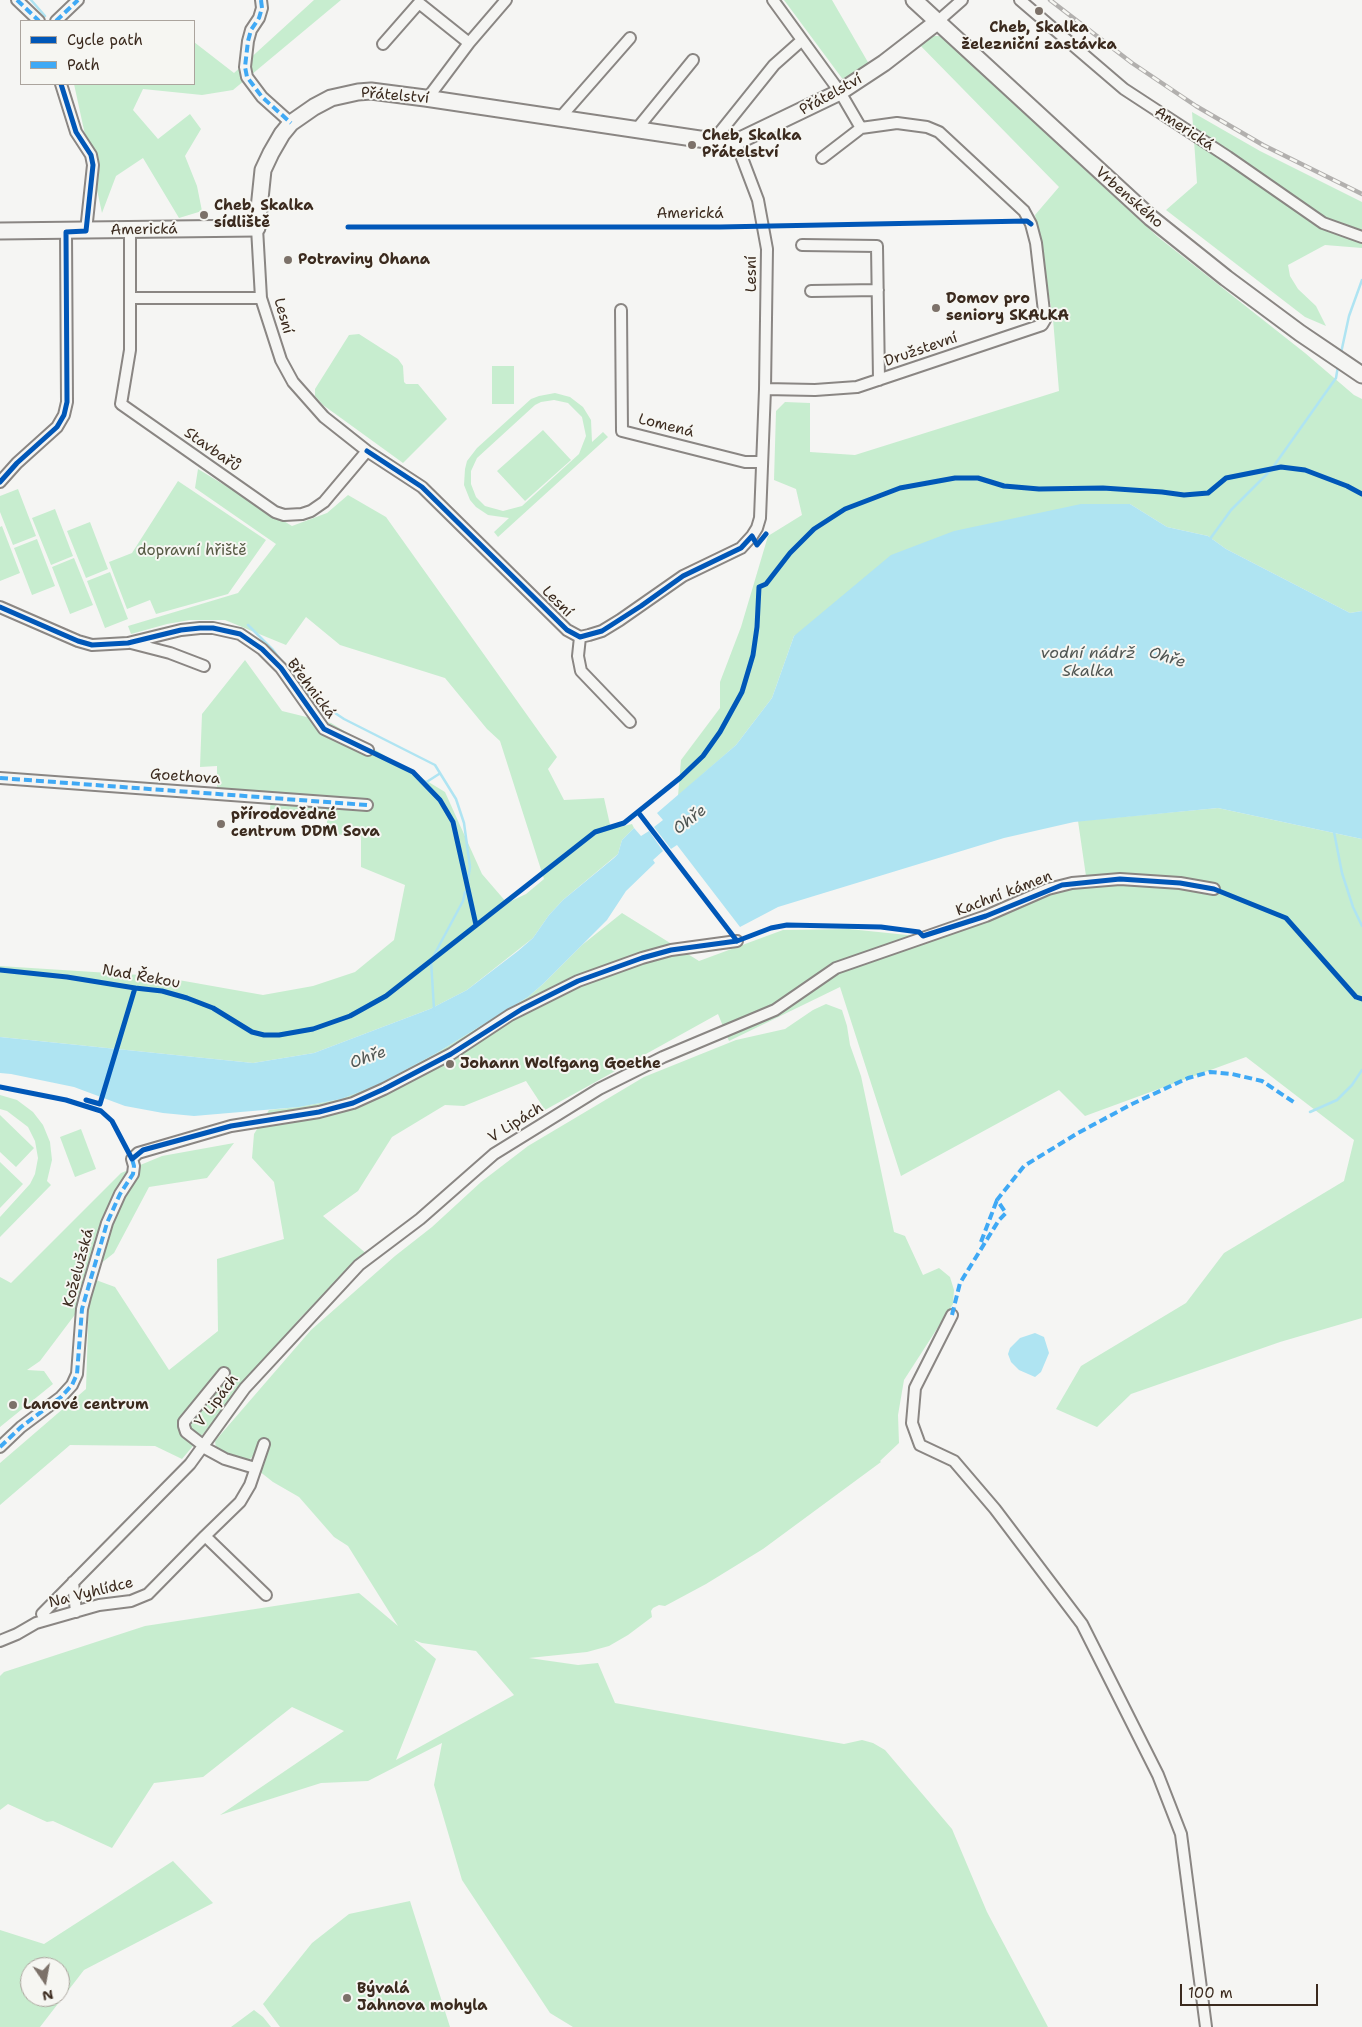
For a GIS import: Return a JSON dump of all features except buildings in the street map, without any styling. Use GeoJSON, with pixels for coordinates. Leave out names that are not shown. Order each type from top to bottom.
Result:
{"type":"FeatureCollection","features":[{"type":"Feature","properties":{"kind":"street"},"geometry":{"type":"LineString","coordinates":[[16,0],[38,20]]}},
{"type":"Feature","properties":{"kind":"street"},"geometry":{"type":"LineString","coordinates":[[57,20],[78,0]]}},
{"type":"Feature","properties":{"kind":"street"},"geometry":{"type":"LineString","coordinates":[[261,0],[262,8],[259,18],[251,30],[248,41],[245,67],[247,77],[262,97],[291,123]]}},
{"type":"Feature","properties":{"kind":"street"},"geometry":{"type":"LineString","coordinates":[[427,98],[506,0]]}},
{"type":"Feature","properties":{"kind":"street"},"geometry":{"type":"LineString","coordinates":[[773,0],[801,41],[840,92],[861,128]]}},
{"type":"Feature","properties":{"kind":"street","name":"Vrbenského"},"geometry":{"type":"LineString","coordinates":[[914,0],[1152,218],[1233,284],[1300,333],[1362,374]]}},
{"type":"Feature","properties":{"kind":"street"},"geometry":{"type":"LineString","coordinates":[[937,22],[962,0]]}},
{"type":"Feature","properties":{"kind":"street","name":"Americká"},"geometry":{"type":"LineString","coordinates":[[1020,0],[1124,89],[1228,157],[1323,223],[1362,237]]}},
{"type":"Feature","properties":{"kind":"street"},"geometry":{"type":"LineString","coordinates":[[383,44],[419,3],[470,43]]}},
{"type":"Feature","properties":{"kind":"street","name":"Přátelství"},"geometry":{"type":"LineString","coordinates":[[258,228],[263,170],[271,152],[291,123],[322,102],[358,92],[371,91],[713,141],[736,142],[840,92],[884,63],[937,22]]}},
{"type":"Feature","properties":{"kind":"street"},"geometry":{"type":"LineString","coordinates":[[559,119],[630,38]]}},
{"type":"Feature","properties":{"kind":"street"},"geometry":{"type":"LineString","coordinates":[[713,141],[774,65],[801,41]]}},
{"type":"Feature","properties":{"kind":"street"},"geometry":{"type":"LineString","coordinates":[[636,130],[693,60]]}},
{"type":"Feature","properties":{"kind":"street"},"geometry":{"type":"LineString","coordinates":[[61,85],[76,132],[91,155],[93,166],[86,231]]}},
{"type":"Feature","properties":{"kind":"street","name":"Družstevní"},"geometry":{"type":"LineString","coordinates":[[765,389],[857,387],[1042,324],[1045,313],[1036,243],[1031,224],[1024,211],[939,132],[927,127],[897,123],[861,128],[822,158]]}},
{"type":"Feature","properties":{"kind":"street","name":"Lesní"},"geometry":{"type":"LineString","coordinates":[[258,228],[261,298],[281,360],[294,382],[324,417],[367,451],[422,487],[567,630],[580,637],[602,631],[683,576],[741,548],[752,536],[760,518],[765,389],[766,237],[758,200],[736,142]]}},
{"type":"Feature","properties":{"kind":"street","name":"Americká"},"geometry":{"type":"LineString","coordinates":[[0,231],[66,232],[258,228]]}},
{"type":"Feature","properties":{"kind":"street","name":"Stavbařů"},"geometry":{"type":"LineString","coordinates":[[130,230],[130,350],[120,404],[275,512],[284,515],[302,514],[324,502],[367,451]]}},
{"type":"Feature","properties":{"kind":"street"},"geometry":{"type":"LineString","coordinates":[[0,482],[17,463],[57,427],[64,415],[67,402],[66,232]]}},
{"type":"Feature","properties":{"kind":"street"},"geometry":{"type":"LineString","coordinates":[[802,245],[878,246],[878,380]]}},
{"type":"Feature","properties":{"kind":"street"},"geometry":{"type":"LineString","coordinates":[[811,291],[878,290]]}},
{"type":"Feature","properties":{"kind":"street"},"geometry":{"type":"LineString","coordinates":[[130,298],[261,298]]}},
{"type":"Feature","properties":{"kind":"street","name":"Lomená"},"geometry":{"type":"LineString","coordinates":[[621,310],[622,431],[745,462],[762,462]]}},
{"type":"Feature","properties":{"kind":"street","name":"Břehnická"},"geometry":{"type":"LineString","coordinates":[[0,607],[78,641],[92,645],[128,642],[181,630],[200,628],[213,628],[240,634],[262,649],[281,668],[324,729],[368,750]]}},
{"type":"Feature","properties":{"kind":"street","name":"Lesní"},"geometry":{"type":"LineString","coordinates":[[580,637],[578,656],[581,671],[630,722]]}},
{"type":"Feature","properties":{"kind":"street","name":"Břehnická"},"geometry":{"type":"LineString","coordinates":[[128,642],[170,653],[204,666]]}},
{"type":"Feature","properties":{"kind":"street","name":"Goethova"},"geometry":{"type":"LineString","coordinates":[[0,778],[367,805]]}},
{"type":"Feature","properties":{"kind":"street","name":"Kachní kámen"},"geometry":{"type":"LineString","coordinates":[[923,936],[986,916],[1048,889],[1067,884],[1120,879],[1180,883],[1214,889]]}},
{"type":"Feature","properties":{"kind":"street","name":"V Lipách"},"geometry":{"type":"LineString","coordinates":[[42,1614],[190,1464],[222,1417],[245,1388],[359,1265],[420,1219],[494,1154],[623,1077],[663,1057],[775,1010],[836,968],[923,936]]}},
{"type":"Feature","properties":{"kind":"street","name":"Koželužská"},"geometry":{"type":"LineString","coordinates":[[0,1447],[20,1427],[61,1397],[72,1385],[77,1374],[82,1309],[107,1224],[120,1194],[132,1174],[134,1166],[132,1159],[143,1150],[231,1126],[319,1112],[353,1102],[384,1089],[451,1054],[522,1009],[578,981],[642,958],[671,950],[737,941]]}},
{"type":"Feature","properties":{"kind":"street"},"geometry":{"type":"LineString","coordinates":[[952,1315],[915,1388],[912,1423],[920,1444],[954,1461],[995,1509],[1082,1624],[1158,1775],[1181,1834],[1206,2027]]}},
{"type":"Feature","properties":{"kind":"street","name":"V Lipách"},"geometry":{"type":"LineString","coordinates":[[203,1447],[186,1432],[184,1422],[224,1373]]}},
{"type":"Feature","properties":{"kind":"street","name":"Na Vyhlídce"},"geometry":{"type":"LineString","coordinates":[[0,1641],[36,1623],[100,1605],[131,1601],[148,1594],[240,1502],[250,1485],[264,1444]]}},
{"type":"Feature","properties":{"kind":"street"},"geometry":{"type":"LineString","coordinates":[[203,1447],[226,1459],[256,1468]]}},
{"type":"Feature","properties":{"kind":"street"},"geometry":{"type":"LineString","coordinates":[[205,1536],[266,1595]]}},
{"type":"Feature","properties":{"kind":"street"},"geometry":{"type":"LineString","coordinates":[[73,1582],[76,1612]]}},
{"type":"Feature","properties":{"kind":"green space"},"geometry":{"type":"Polygon","coordinates":[[[314,0],[341,0],[233,90],[202,95],[143,89],[133,110],[158,139],[190,114],[201,129],[185,156],[197,186],[202,211],[179,218],[143,158],[116,176],[102,213],[74,85],[195,85],[195,43],[234,73],[314,0]]]}},
{"type":"Feature","properties":{"kind":"green space"},"geometry":{"type":"Polygon","coordinates":[[[784,0],[832,0],[869,64],[844,81],[784,0]]]}},
{"type":"Feature","properties":{"kind":"green space"},"geometry":{"type":"Polygon","coordinates":[[[911,36],[940,36],[1158,237],[1305,353],[1354,395],[1362,399],[1362,611],[1350,613],[1226,549],[1208,536],[1167,527],[1130,504],[794,636],[772,698],[736,745],[678,796],[681,760],[720,708],[720,682],[741,627],[768,536],[802,515],[796,489],[774,480],[776,411],[785,402],[810,403],[810,452],[855,455],[1059,391],[1053,319],[1035,215],[1059,187],[911,36]]]}},
{"type":"Feature","properties":{"kind":"green space"},"geometry":{"type":"Polygon","coordinates":[[[1192,112],[1260,151],[1362,202],[1362,248],[1325,245],[1288,265],[1290,276],[1298,289],[1316,306],[1326,326],[1305,317],[1166,210],[1197,183],[1192,112]]]}},
{"type":"Feature","properties":{"kind":"green space"},"geometry":{"type":"Polygon","coordinates":[[[359,334],[398,359],[403,366],[404,382],[406,384],[418,384],[447,419],[403,463],[323,405],[315,396],[315,389],[349,335],[359,334]]]}},
{"type":"Feature","properties":{"kind":"green space"},"geometry":{"type":"Polygon","coordinates":[[[492,366],[514,366],[514,404],[492,404],[492,366]]]}},
{"type":"Feature","properties":{"kind":"green space"},"geometry":{"type":"Polygon","coordinates":[[[555,393],[570,397],[583,407],[591,420],[592,442],[603,432],[608,437],[498,537],[494,532],[509,518],[488,515],[476,507],[470,500],[464,485],[467,461],[477,448],[531,399],[555,393]],[[554,400],[535,405],[477,458],[471,471],[471,484],[476,497],[485,506],[503,511],[522,506],[579,454],[586,436],[582,417],[568,403],[554,400]]]}},
{"type":"Feature","properties":{"kind":"green space"},"geometry":{"type":"Polygon","coordinates":[[[543,430],[571,460],[525,501],[497,471],[543,430]]]}},
{"type":"Feature","properties":{"kind":"green space"},"geometry":{"type":"Polygon","coordinates":[[[198,469],[292,526],[327,513],[348,495],[386,517],[557,757],[548,769],[564,800],[604,798],[611,829],[632,824],[634,828],[622,840],[618,854],[563,900],[549,915],[533,938],[467,990],[430,1009],[314,1053],[253,1063],[0,1037],[0,966],[156,976],[263,995],[313,986],[355,972],[394,940],[405,885],[361,867],[361,837],[327,833],[327,815],[270,810],[271,796],[217,791],[217,766],[200,767],[202,714],[245,660],[282,711],[331,723],[445,792],[482,874],[507,903],[526,894],[544,879],[500,741],[487,729],[445,678],[340,645],[306,617],[286,645],[225,620],[190,620],[131,634],[128,626],[238,593],[276,544],[195,488],[198,469]]]}},
{"type":"Feature","properties":{"kind":"green space","name":"dopravní hřiště"},"geometry":{"type":"Polygon","coordinates":[[[178,481],[266,540],[228,594],[156,614],[150,600],[127,609],[109,562],[132,553],[178,481]]]}},
{"type":"Feature","properties":{"kind":"green space"},"geometry":{"type":"Polygon","coordinates":[[[18,489],[36,536],[13,545],[0,512],[0,496],[18,489]]]}},
{"type":"Feature","properties":{"kind":"green space"},"geometry":{"type":"Polygon","coordinates":[[[55,509],[73,556],[51,565],[32,518],[55,509]]]}},
{"type":"Feature","properties":{"kind":"green space"},"geometry":{"type":"Polygon","coordinates":[[[90,522],[108,569],[86,578],[67,531],[90,522]]]}},
{"type":"Feature","properties":{"kind":"green space"},"geometry":{"type":"Polygon","coordinates":[[[2,526],[20,573],[0,581],[0,527],[2,526]]]}},
{"type":"Feature","properties":{"kind":"green space"},"geometry":{"type":"Polygon","coordinates":[[[37,539],[55,586],[32,595],[14,548],[37,539]]]}},
{"type":"Feature","properties":{"kind":"green space"},"geometry":{"type":"Polygon","coordinates":[[[74,558],[93,605],[70,614],[52,567],[74,558]]]}},
{"type":"Feature","properties":{"kind":"green space"},"geometry":{"type":"Polygon","coordinates":[[[110,572],[128,619],[105,628],[87,581],[110,572]]]}},
{"type":"Feature","properties":{"kind":"green space"},"geometry":{"type":"Polygon","coordinates":[[[1218,808],[1362,839],[1362,1318],[1280,1342],[1131,1394],[1097,1427],[1056,1409],[1081,1366],[1186,1303],[1224,1253],[1344,1181],[1354,1140],[1246,1057],[1085,1116],[1059,1090],[901,1176],[840,987],[729,1041],[718,1014],[545,1110],[526,1081],[464,1106],[445,1105],[392,1137],[358,1191],[323,1216],[369,1256],[301,1317],[182,1459],[155,1446],[70,1445],[0,1505],[0,1463],[86,1389],[89,1296],[40,1361],[27,1370],[44,1371],[53,1384],[0,1427],[0,1277],[11,1283],[121,1173],[162,1156],[234,1143],[207,1178],[149,1187],[114,1253],[85,1276],[115,1287],[169,1370],[218,1331],[217,1259],[284,1239],[274,1182],[252,1158],[254,1134],[269,1110],[299,1107],[341,1099],[381,1083],[435,1054],[528,997],[582,945],[622,913],[699,961],[783,930],[849,929],[927,937],[1051,893],[1087,883],[1078,821],[1218,808]]]}},
{"type":"Feature","properties":{"kind":"green space"},"geometry":{"type":"Polygon","coordinates":[[[826,1004],[842,1010],[850,1045],[861,1076],[894,1232],[905,1236],[923,1275],[939,1268],[950,1277],[954,1290],[953,1304],[904,1380],[898,1415],[899,1443],[881,1462],[763,1549],[706,1584],[665,1606],[659,1605],[653,1608],[651,1611],[652,1617],[628,1635],[609,1646],[587,1652],[529,1658],[578,1665],[598,1663],[615,1703],[844,1744],[862,1740],[873,1743],[885,1750],[952,1829],[987,1912],[1048,2027],[573,2027],[550,2013],[462,1880],[434,1785],[442,1743],[368,1781],[321,1783],[220,1815],[344,1731],[292,1707],[203,1777],[154,1783],[112,1848],[53,1821],[47,1822],[8,1804],[0,1810],[0,1676],[4,1672],[145,1626],[359,1593],[398,1626],[348,1546],[334,1537],[299,1497],[273,1482],[259,1471],[261,1442],[249,1460],[216,1449],[215,1441],[311,1330],[395,1256],[432,1227],[481,1182],[528,1146],[644,1077],[736,1040],[785,1029],[813,1010],[826,1004]],[[414,1640],[436,1659],[396,1760],[514,1695],[476,1651],[422,1643],[414,1640]]]}},
{"type":"Feature","properties":{"kind":"green space"},"geometry":{"type":"Polygon","coordinates":[[[0,1095],[17,1100],[33,1112],[43,1125],[50,1142],[52,1160],[47,1181],[51,1185],[0,1237],[0,1217],[30,1184],[35,1174],[38,1158],[35,1141],[28,1127],[7,1111],[0,1109],[0,1095]]]}},
{"type":"Feature","properties":{"kind":"green space"},"geometry":{"type":"Polygon","coordinates":[[[0,1115],[34,1148],[16,1167],[0,1152],[0,1115]]]}},
{"type":"Feature","properties":{"kind":"green space"},"geometry":{"type":"Polygon","coordinates":[[[81,1129],[96,1169],[75,1177],[60,1137],[81,1129]]]}},
{"type":"Feature","properties":{"kind":"green space"},"geometry":{"type":"Polygon","coordinates":[[[0,1162],[23,1184],[0,1208],[0,1162]]]}},
{"type":"Feature","properties":{"kind":"green space"},"geometry":{"type":"Polygon","coordinates":[[[173,1861],[213,1903],[84,1970],[70,1988],[70,1957],[20,1957],[20,2007],[55,2007],[40,2027],[0,2027],[0,1930],[44,1944],[173,1861]]]}},
{"type":"Feature","properties":{"kind":"green space"},"geometry":{"type":"Polygon","coordinates":[[[410,1901],[450,2027],[280,2027],[263,2004],[312,1943],[349,1914],[410,1901]]]}},
{"type":"Feature","properties":{"kind":"green space"},"geometry":{"type":"Polygon","coordinates":[[[254,2010],[271,2027],[231,2027],[254,2010]]]}},
{"type":"Feature","properties":{"kind":"water","name":"vodní nádrž Skalka"},"geometry":{"type":"Polygon","coordinates":[[[1081,504],[1130,504],[1167,527],[1208,536],[1226,549],[1350,613],[1362,611],[1362,839],[1218,808],[1074,822],[1004,838],[778,907],[740,927],[677,845],[671,849],[654,827],[663,820],[657,813],[736,745],[772,698],[794,636],[891,555],[954,531],[1081,504]]]}},
{"type":"Feature","properties":{"kind":"water","name":"Ohře"},"geometry":{"type":"Polygon","coordinates":[[[634,828],[641,836],[649,831],[663,851],[653,860],[655,863],[626,891],[607,920],[543,984],[528,997],[435,1054],[381,1083],[357,1093],[341,1099],[299,1107],[194,1116],[125,1106],[74,1087],[0,1073],[0,1037],[253,1063],[314,1053],[430,1009],[467,990],[533,938],[549,915],[563,900],[618,854],[622,840],[634,828]]]}},
{"type":"Feature","properties":{"kind":"water"},"geometry":{"type":"Polygon","coordinates":[[[1035,1333],[1044,1337],[1049,1353],[1041,1372],[1035,1377],[1019,1370],[1011,1362],[1008,1354],[1010,1348],[1020,1338],[1035,1333]]]}},
{"type":"Feature","properties":{"kind":"waterway"},"geometry":{"type":"LineString","coordinates":[[31,0],[45,16]]}},
{"type":"Feature","properties":{"kind":"waterway"},"geometry":{"type":"LineString","coordinates":[[1341,353],[1349,316],[1362,280]]}},
{"type":"Feature","properties":{"kind":"waterway"},"geometry":{"type":"LineString","coordinates":[[1210,539],[1231,510],[1271,470],[1336,378],[1338,366]]}},
{"type":"Feature","properties":{"kind":"waterway"},"geometry":{"type":"LineString","coordinates":[[248,625],[284,664]]}},
{"type":"Feature","properties":{"kind":"waterway"},"geometry":{"type":"LineString","coordinates":[[290,672],[308,695],[344,719],[435,765],[456,799],[464,823],[470,867],[468,880]]}},
{"type":"Feature","properties":{"kind":"waterway"},"geometry":{"type":"LineString","coordinates":[[425,783],[439,774]]}},
{"type":"Feature","properties":{"kind":"waterway"},"geometry":{"type":"LineString","coordinates":[[1334,832],[1342,873],[1353,907],[1362,926]]}},
{"type":"Feature","properties":{"kind":"waterway"},"geometry":{"type":"LineString","coordinates":[[433,957],[463,901],[465,892]]}},
{"type":"Feature","properties":{"kind":"waterway"},"geometry":{"type":"LineString","coordinates":[[431,960],[434,1009]]}},
{"type":"Feature","properties":{"kind":"waterway"},"geometry":{"type":"LineString","coordinates":[[1310,1112],[1337,1100],[1352,1085],[1362,1070]]}},
{"type":"Feature","properties":{"kind":"railway"},"geometry":{"type":"LineString","coordinates":[[1050,0],[1132,63],[1196,106],[1263,145],[1362,194]]}},
{"type":"Feature","properties":{"kind":"marked path"},"geometry":{"type":"LineString","coordinates":[[17,0],[38,20]]}},
{"type":"Feature","properties":{"kind":"marked path"},"geometry":{"type":"LineString","coordinates":[[57,20],[78,0]]}},
{"type":"Feature","properties":{"kind":"marked path"},"geometry":{"type":"LineString","coordinates":[[261,0],[262,8],[259,18],[251,30],[248,41],[245,67],[247,77],[262,97],[291,123]]}},
{"type":"Feature","properties":{"kind":"marked path"},"geometry":{"type":"LineString","coordinates":[[0,778],[367,805]]}},
{"type":"Feature","properties":{"kind":"marked path"},"geometry":{"type":"LineString","coordinates":[[952,1315],[960,1283],[999,1220],[1006,1213],[997,1200],[1024,1166],[1078,1133],[1132,1104],[1188,1078],[1210,1072],[1232,1074],[1262,1081],[1295,1103]]}},
{"type":"Feature","properties":{"kind":"marked path"},"geometry":{"type":"LineString","coordinates":[[0,1447],[21,1427],[61,1397],[72,1385],[77,1374],[82,1309],[107,1223],[120,1194],[133,1174],[134,1166],[132,1159],[134,1156]]}},
{"type":"Feature","properties":{"kind":"marked path"},"geometry":{"type":"LineString","coordinates":[[981,1242],[997,1200]]}},
{"type":"Feature","properties":{"kind":"cycle path"},"geometry":{"type":"LineString","coordinates":[[0,482],[17,463],[57,427],[64,415],[67,402],[66,232],[86,231],[93,165],[91,155],[76,132],[61,85]]}},
{"type":"Feature","properties":{"kind":"cycle path"},"geometry":{"type":"LineString","coordinates":[[348,227],[720,227],[1027,221],[1031,224]]}},
{"type":"Feature","properties":{"kind":"cycle path"},"geometry":{"type":"LineString","coordinates":[[367,451],[422,487],[567,630],[580,637],[602,631],[683,576],[741,548],[752,536],[757,545],[766,534]]}},
{"type":"Feature","properties":{"kind":"cycle path","name":"Nad Řekou"},"geometry":{"type":"LineString","coordinates":[[0,970],[67,977],[162,991],[213,1008],[252,1032],[264,1035],[279,1035],[313,1029],[350,1016],[386,996],[595,832],[624,823],[680,778],[703,756],[720,732],[742,692],[753,655],[757,627],[759,587],[766,584],[790,553],[814,529],[845,509],[900,488],[955,478],[978,478],[1004,486],[1039,489],[1103,488],[1184,495],[1208,493],[1226,478],[1281,467],[1305,470],[1347,486],[1362,494]]}},
{"type":"Feature","properties":{"kind":"cycle path"},"geometry":{"type":"LineString","coordinates":[[0,607],[78,641],[92,645],[128,643],[181,630],[200,628],[213,628],[240,634],[262,649],[281,668],[324,729],[413,772],[440,800],[453,822],[476,925]]}},
{"type":"Feature","properties":{"kind":"cycle path"},"geometry":{"type":"LineString","coordinates":[[638,812],[737,941]]}},
{"type":"Feature","properties":{"kind":"cycle path"},"geometry":{"type":"LineString","coordinates":[[0,1087],[66,1100],[101,1111],[112,1121],[132,1159],[143,1150],[231,1126],[319,1112],[353,1103],[451,1054],[522,1009],[578,981],[642,958],[671,950],[737,941],[771,928],[787,925],[881,927],[919,932],[923,936],[986,916],[1062,885],[1120,879],[1180,883],[1214,889],[1286,918],[1356,997],[1362,999]]}},
{"type":"Feature","properties":{"kind":"cycle path","name":"Nad Řekou"},"geometry":{"type":"LineString","coordinates":[[86,1100],[100,1104],[135,988]]}},
{"type":"Feature","properties":{"kind":"place","name":"Cheb, Skalka železniční zastávka"},"geometry":{"type":"Point","coordinates":[1039,11]}},
{"type":"Feature","properties":{"kind":"place","name":"Cheb, Skalka Přátelství"},"geometry":{"type":"Point","coordinates":[692,145]}},
{"type":"Feature","properties":{"kind":"place","name":"Cheb, Skalka sídliště"},"geometry":{"type":"Point","coordinates":[204,215]}},
{"type":"Feature","properties":{"kind":"place","name":"Potraviny Ohana"},"geometry":{"type":"Point","coordinates":[288,260]}},
{"type":"Feature","properties":{"kind":"place","name":"Domov pro seniory SKALKA"},"geometry":{"type":"Point","coordinates":[936,308]}},
{"type":"Feature","properties":{"kind":"place","name":"přírodovědné centrum DDM Sova"},"geometry":{"type":"Point","coordinates":[221,824]}},
{"type":"Feature","properties":{"kind":"place","name":"Johann Wolfgang Goethe"},"geometry":{"type":"Point","coordinates":[450,1064]}},
{"type":"Feature","properties":{"kind":"place","name":"Lanové centrum"},"geometry":{"type":"Point","coordinates":[13,1405]}},
{"type":"Feature","properties":{"kind":"place","name":"Bývalá Jahnova mohyla"},"geometry":{"type":"Point","coordinates":[347,1998]}}]}
